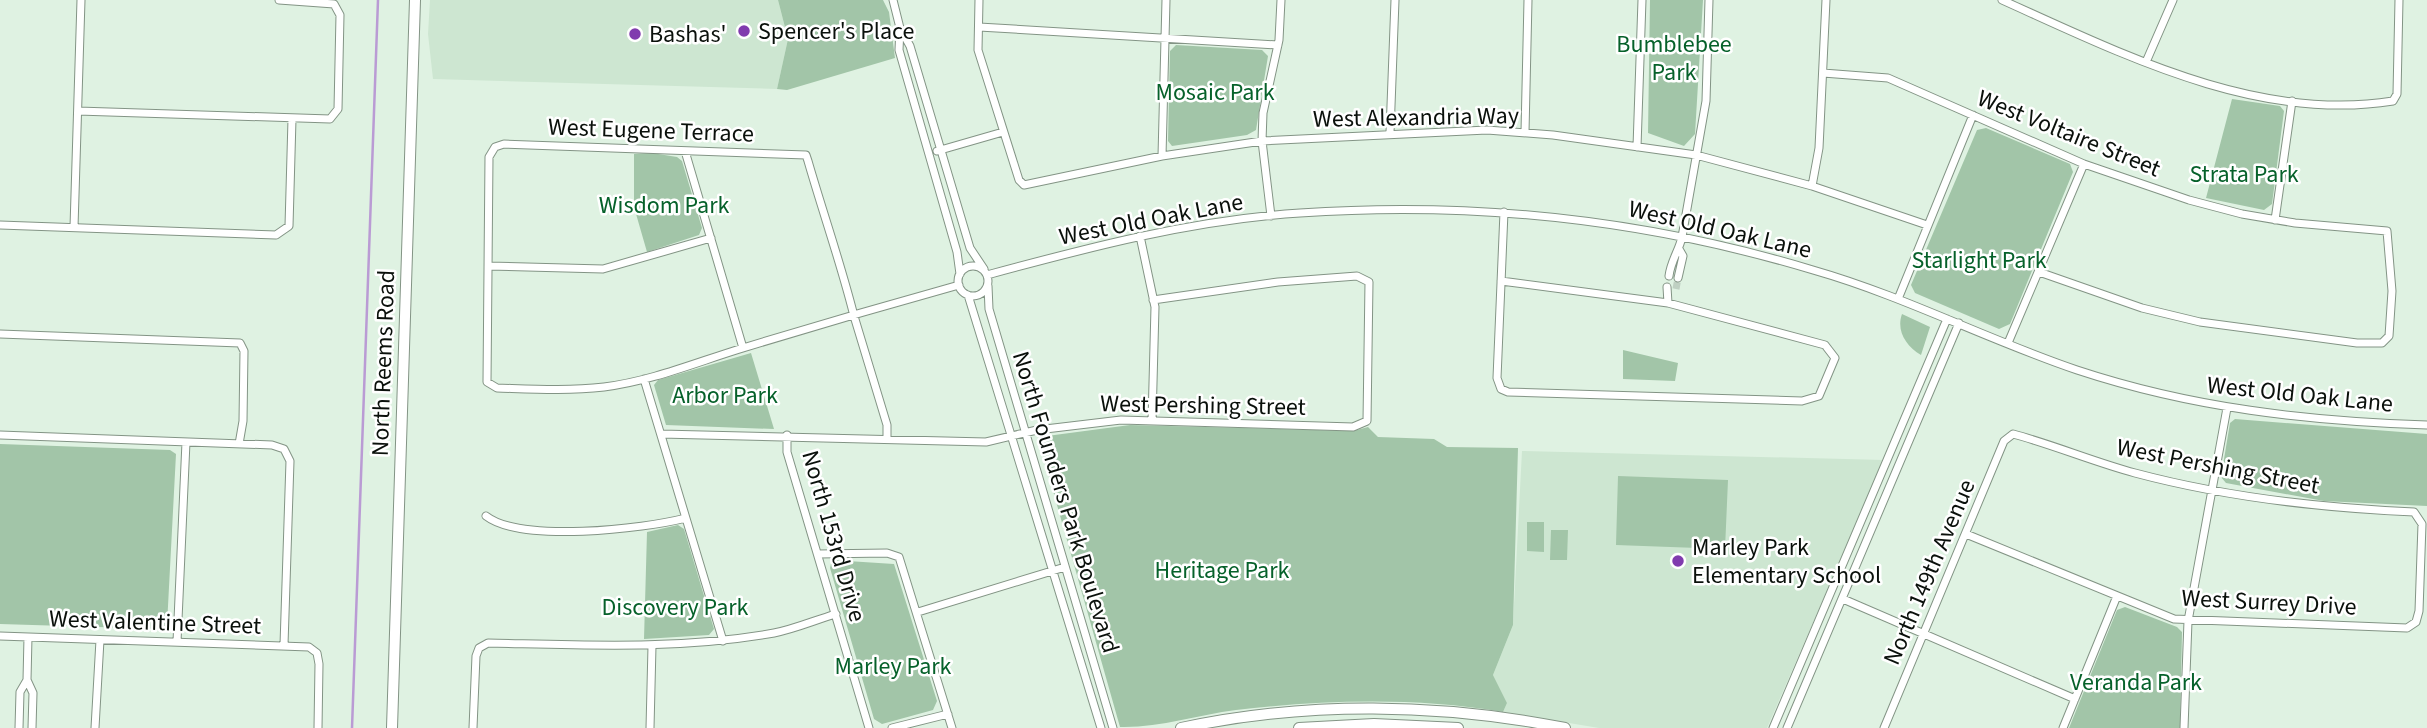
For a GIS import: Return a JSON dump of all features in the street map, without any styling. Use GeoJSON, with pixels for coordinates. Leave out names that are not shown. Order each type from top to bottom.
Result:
{"type":"FeatureCollection","features":[{"type":"Feature","properties":{"kind":"main road","name":"North Reems Road"},"geometry":{"type":"LineString","coordinates":[[392,728],[415,0]]}},
{"type":"Feature","properties":{"kind":"main road"},"geometry":{"type":"LineString","coordinates":[[1181,728],[1290,712],[1372,708],[1453,712],[1565,728]]}},
{"type":"Feature","properties":{"kind":"main road"},"geometry":{"type":"LineString","coordinates":[[1299,728],[1374,724],[1458,728]]}},
{"type":"Feature","properties":{"kind":"street"},"geometry":{"type":"LineString","coordinates":[[74,227],[81,0]]}},
{"type":"Feature","properties":{"kind":"street"},"geometry":{"type":"LineString","coordinates":[[78,111],[330,119],[338,110],[340,15],[334,4],[279,0]]}},
{"type":"Feature","properties":{"kind":"street"},"geometry":{"type":"LineString","coordinates":[[893,0],[900,27],[910,46],[970,248],[985,272],[988,286],[977,295],[968,295],[959,285],[957,252],[900,50],[900,27]]}},
{"type":"Feature","properties":{"kind":"street"},"geometry":{"type":"LineString","coordinates":[[929,153],[1003,132],[978,50],[979,0]]}},
{"type":"Feature","properties":{"kind":"street"},"geometry":{"type":"LineString","coordinates":[[1162,156],[1166,0]]}},
{"type":"Feature","properties":{"kind":"street"},"geometry":{"type":"LineString","coordinates":[[1271,216],[1262,141],[1263,113],[1278,45],[1281,0]]}},
{"type":"Feature","properties":{"kind":"street"},"geometry":{"type":"LineString","coordinates":[[1390,132],[1395,0]]}},
{"type":"Feature","properties":{"kind":"street"},"geometry":{"type":"LineString","coordinates":[[1525,132],[1528,0]]}},
{"type":"Feature","properties":{"kind":"street"},"geometry":{"type":"LineString","coordinates":[[1637,147],[1642,0]]}},
{"type":"Feature","properties":{"kind":"street"},"geometry":{"type":"LineString","coordinates":[[1679,248],[1683,256],[1679,275],[1670,273],[1673,254],[1679,248],[1682,237],[1706,101],[1709,0]]}},
{"type":"Feature","properties":{"kind":"street"},"geometry":{"type":"LineString","coordinates":[[1812,186],[1819,148],[1826,0]]}},
{"type":"Feature","properties":{"kind":"street"},"geometry":{"type":"LineString","coordinates":[[2002,0],[2146,62],[2210,86],[2291,101],[2373,104],[2393,101],[2398,94],[2399,0]]}},
{"type":"Feature","properties":{"kind":"street"},"geometry":{"type":"LineString","coordinates":[[2023,9],[2027,0]]}},
{"type":"Feature","properties":{"kind":"street"},"geometry":{"type":"LineString","coordinates":[[2146,62],[2173,0]]}},
{"type":"Feature","properties":{"kind":"street"},"geometry":{"type":"LineString","coordinates":[[979,27],[1164,36],[1278,45]]}},
{"type":"Feature","properties":{"kind":"street","name":"West Voltaire Street"},"geometry":{"type":"LineString","coordinates":[[1823,73],[1888,78],[2084,164],[2189,200],[2275,220],[2388,231],[2392,291],[2389,336],[2382,343],[2357,343],[2200,323],[2142,308],[2039,272]]}},
{"type":"Feature","properties":{"kind":"street"},"geometry":{"type":"LineString","coordinates":[[2275,220],[2291,101]]}},
{"type":"Feature","properties":{"kind":"street"},"geometry":{"type":"LineString","coordinates":[[1898,299],[1973,115]]}},
{"type":"Feature","properties":{"kind":"street"},"geometry":{"type":"LineString","coordinates":[[0,225],[276,235],[289,226],[292,118]]}},
{"type":"Feature","properties":{"kind":"street","name":"West Alexandria Way"},"geometry":{"type":"LineString","coordinates":[[1003,132],[1018,180],[1024,186],[1162,156],[1262,141],[1390,132],[1525,132],[1698,156],[1812,186],[1927,225]]}},
{"type":"Feature","properties":{"kind":"street","name":"West Eugene Terrace"},"geometry":{"type":"LineString","coordinates":[[488,266],[489,157],[495,147],[504,144],[806,155],[854,316]]}},
{"type":"Feature","properties":{"kind":"street"},"geometry":{"type":"LineString","coordinates":[[685,151],[743,348]]}},
{"type":"Feature","properties":{"kind":"street"},"geometry":{"type":"LineString","coordinates":[[2008,344],[2084,164]]}},
{"type":"Feature","properties":{"kind":"street","name":"West Old Oak Lane"},"geometry":{"type":"LineString","coordinates":[[985,272],[1140,236],[1271,216],[1422,209],[1504,212],[1581,220],[1682,237],[1792,263],[1898,299],[2008,344],[2121,384],[2227,408],[2298,419],[2427,425]]}},
{"type":"Feature","properties":{"kind":"street"},"geometry":{"type":"LineString","coordinates":[[1501,281],[1669,300],[1825,345],[1835,358],[1819,396],[1814,400],[1508,392],[1501,389],[1497,378],[1501,281],[1504,212]]}},
{"type":"Feature","properties":{"kind":"street"},"geometry":{"type":"LineString","coordinates":[[1140,236],[1153,300],[1152,421]]}},
{"type":"Feature","properties":{"kind":"street"},"geometry":{"type":"LineString","coordinates":[[710,238],[603,269],[488,266],[487,383],[497,388],[556,390],[604,387],[644,379],[959,285]]}},
{"type":"Feature","properties":{"kind":"street"},"geometry":{"type":"LineString","coordinates":[[960,274],[970,266],[985,272]]}},
{"type":"Feature","properties":{"kind":"street","name":"West Pershing Street"},"geometry":{"type":"LineString","coordinates":[[661,434],[787,435],[986,442],[1103,421],[1353,427],[1367,421],[1369,282],[1357,276],[1278,282],[1153,300]]}},
{"type":"Feature","properties":{"kind":"street","name":"North Founders Park Boulevard"},"geometry":{"type":"LineString","coordinates":[[988,286],[989,309],[1113,728]]}},
{"type":"Feature","properties":{"kind":"street"},"geometry":{"type":"LineString","coordinates":[[1667,287],[1669,300]]}},
{"type":"Feature","properties":{"kind":"street"},"geometry":{"type":"LineString","coordinates":[[1669,300],[1676,289]]}},
{"type":"Feature","properties":{"kind":"street","name":"North Founders Park Boulevard"},"geometry":{"type":"LineString","coordinates":[[968,295],[1101,728]]}},
{"type":"Feature","properties":{"kind":"street"},"geometry":{"type":"LineString","coordinates":[[854,316],[887,425],[887,439]]}},
{"type":"Feature","properties":{"kind":"street"},"geometry":{"type":"LineString","coordinates":[[1773,728],[1947,319]]}},
{"type":"Feature","properties":{"kind":"street"},"geometry":{"type":"LineString","coordinates":[[1787,728],[1959,323]]}},
{"type":"Feature","properties":{"kind":"street"},"geometry":{"type":"LineString","coordinates":[[0,334],[240,343],[244,351],[243,421],[239,444]]}},
{"type":"Feature","properties":{"kind":"street"},"geometry":{"type":"LineString","coordinates":[[644,379],[723,641]]}},
{"type":"Feature","properties":{"kind":"street"},"geometry":{"type":"LineString","coordinates":[[2184,728],[2188,621],[2227,408]]}},
{"type":"Feature","properties":{"kind":"street","name":"West Pershing Street"},"geometry":{"type":"LineString","coordinates":[[2013,434],[2136,473],[2213,489],[2326,507],[2414,512],[2422,524],[2416,622]]}},
{"type":"Feature","properties":{"kind":"street","name":"North 149th Avenue"},"geometry":{"type":"LineString","coordinates":[[1884,728],[2004,442],[2013,434]]}},
{"type":"Feature","properties":{"kind":"street"},"geometry":{"type":"LineString","coordinates":[[0,435],[272,445],[285,449],[290,461],[284,645]]}},
{"type":"Feature","properties":{"kind":"street","name":"North 153rd Drive"},"geometry":{"type":"LineString","coordinates":[[787,435],[787,452],[869,728]]}},
{"type":"Feature","properties":{"kind":"street"},"geometry":{"type":"LineString","coordinates":[[177,642],[186,442]]}},
{"type":"Feature","properties":{"kind":"street"},"geometry":{"type":"LineString","coordinates":[[486,516],[510,527],[603,530],[640,528],[687,518]]}},
{"type":"Feature","properties":{"kind":"street","name":"West Surrey Drive"},"geometry":{"type":"LineString","coordinates":[[1966,534],[2174,619],[2407,628],[2416,622]]}},
{"type":"Feature","properties":{"kind":"street"},"geometry":{"type":"LineString","coordinates":[[818,554],[887,553],[899,557],[953,728]]}},
{"type":"Feature","properties":{"kind":"street"},"geometry":{"type":"LineString","coordinates":[[918,612],[1065,567]]}},
{"type":"Feature","properties":{"kind":"street"},"geometry":{"type":"LineString","coordinates":[[2063,728],[2117,596]]}},
{"type":"Feature","properties":{"kind":"street"},"geometry":{"type":"LineString","coordinates":[[1843,599],[2075,699]]}},
{"type":"Feature","properties":{"kind":"street"},"geometry":{"type":"LineString","coordinates":[[473,728],[479,648],[488,643],[652,646],[723,641],[777,632],[836,614]]}},
{"type":"Feature","properties":{"kind":"street","name":"West Valentine Street"},"geometry":{"type":"LineString","coordinates":[[0,636],[309,647],[317,653],[319,664],[318,728]]}},
{"type":"Feature","properties":{"kind":"street"},"geometry":{"type":"LineString","coordinates":[[28,637],[27,680],[33,693],[32,728]]}},
{"type":"Feature","properties":{"kind":"street"},"geometry":{"type":"LineString","coordinates":[[95,728],[100,640]]}},
{"type":"Feature","properties":{"kind":"street"},"geometry":{"type":"LineString","coordinates":[[650,728],[652,646]]}},
{"type":"Feature","properties":{"kind":"street"},"geometry":{"type":"LineString","coordinates":[[19,728],[20,692],[27,680]]}},
{"type":"Feature","properties":{"kind":"street"},"geometry":{"type":"LineString","coordinates":[[892,728],[948,714]]}},
{"type":"Feature","properties":{"kind":"shaded area"},"geometry":{"type":"Polygon","coordinates":[[[430,0],[778,0],[788,39],[777,89],[433,79],[428,34],[430,0]]]}},
{"type":"Feature","properties":{"kind":"shaded area","name":"Marley Park Elementary School"},"geometry":{"type":"Polygon","coordinates":[[[1522,451],[1884,460],[1767,728],[1599,728],[1503,712],[1507,703],[1493,675],[1513,625],[1522,451]]]}},
{"type":"Feature","properties":{"kind":"green space"},"geometry":{"type":"Polygon","coordinates":[[[778,0],[883,0],[889,12],[895,58],[787,90],[777,89],[788,39],[778,0]]]}},
{"type":"Feature","properties":{"kind":"green space","name":"Bumblebee Park"},"geometry":{"type":"Polygon","coordinates":[[[1650,0],[1703,0],[1695,134],[1684,146],[1648,133],[1650,0]]]}},
{"type":"Feature","properties":{"kind":"green space","name":"Mosaic Park"},"geometry":{"type":"Polygon","coordinates":[[[1176,45],[1262,50],[1268,56],[1256,130],[1247,135],[1172,146],[1168,141],[1170,51],[1176,45]]]}},
{"type":"Feature","properties":{"kind":"green space","name":"Strata Park"},"geometry":{"type":"Polygon","coordinates":[[[2232,99],[2280,106],[2284,111],[2272,204],[2264,210],[2206,198],[2232,99]]]}},
{"type":"Feature","properties":{"kind":"green space","name":"Starlight Park"},"geometry":{"type":"Polygon","coordinates":[[[1986,128],[2070,164],[2073,172],[2010,324],[1999,329],[1915,293],[1911,285],[1977,130],[1986,128]]]}},
{"type":"Feature","properties":{"kind":"green space","name":"Wisdom Park"},"geometry":{"type":"Polygon","coordinates":[[[652,153],[677,157],[682,161],[702,228],[699,235],[647,252],[634,207],[634,154],[652,153]]]}},
{"type":"Feature","properties":{"kind":"green space"},"geometry":{"type":"Polygon","coordinates":[[[1902,314],[1930,327],[1921,355],[1911,347],[1901,332],[1902,314]]]}},
{"type":"Feature","properties":{"kind":"green space"},"geometry":{"type":"Polygon","coordinates":[[[1623,350],[1678,363],[1675,381],[1623,379],[1623,350]]]}},
{"type":"Feature","properties":{"kind":"green space","name":"Arbor Park"},"geometry":{"type":"Polygon","coordinates":[[[751,353],[774,429],[666,425],[654,385],[658,380],[751,353]]]}},
{"type":"Feature","properties":{"kind":"green space"},"geometry":{"type":"Polygon","coordinates":[[[2235,419],[2427,434],[2427,506],[2324,501],[2226,483],[2221,477],[2230,423],[2235,419]]]}},
{"type":"Feature","properties":{"kind":"green space","name":"Heritage Park"},"geometry":{"type":"Polygon","coordinates":[[[1130,425],[1353,431],[1368,427],[1378,437],[1434,439],[1447,447],[1518,448],[1513,625],[1493,675],[1507,703],[1503,712],[1403,702],[1336,702],[1236,710],[1164,723],[1120,727],[1040,445],[1047,436],[1130,425]]]}},
{"type":"Feature","properties":{"kind":"green space"},"geometry":{"type":"Polygon","coordinates":[[[0,444],[170,450],[176,454],[167,625],[163,629],[0,624],[0,444]]]}},
{"type":"Feature","properties":{"kind":"green space"},"geometry":{"type":"Polygon","coordinates":[[[1618,476],[1728,480],[1725,549],[1616,545],[1618,476]]]}},
{"type":"Feature","properties":{"kind":"green space"},"geometry":{"type":"Polygon","coordinates":[[[1527,522],[1544,522],[1544,552],[1527,551],[1527,522]]]}},
{"type":"Feature","properties":{"kind":"green space","name":"Discovery Park"},"geometry":{"type":"Polygon","coordinates":[[[678,525],[684,529],[714,629],[709,635],[644,639],[647,532],[678,525]]]}},
{"type":"Feature","properties":{"kind":"green space"},"geometry":{"type":"Polygon","coordinates":[[[1551,530],[1568,530],[1567,560],[1550,560],[1551,530]]]}},
{"type":"Feature","properties":{"kind":"green space","name":"Marley Park"},"geometry":{"type":"Polygon","coordinates":[[[832,560],[894,564],[937,701],[933,710],[882,724],[874,719],[830,568],[832,560]]]}},
{"type":"Feature","properties":{"kind":"green space","name":"Veranda Park"},"geometry":{"type":"Polygon","coordinates":[[[2125,607],[2177,627],[2182,632],[2180,728],[2069,728],[2117,610],[2125,607]]]}},
{"type":"Feature","properties":{"kind":"waterway"},"geometry":{"type":"LineString","coordinates":[[352,728],[378,0]]}},
{"type":"Feature","properties":{"kind":"tunnel"},"geometry":{"type":"LineString","coordinates":[[1676,289],[1678,278]]}},
{"type":"Feature","properties":{"kind":"place","name":"Spencer's Place"},"geometry":{"type":"Point","coordinates":[744,31]}},
{"type":"Feature","properties":{"kind":"place","name":"Bashas'"},"geometry":{"type":"Point","coordinates":[635,34]}},
{"type":"Feature","properties":{"kind":"place","name":"Marley Park Elementary School"},"geometry":{"type":"Point","coordinates":[1678,561]}}]}
